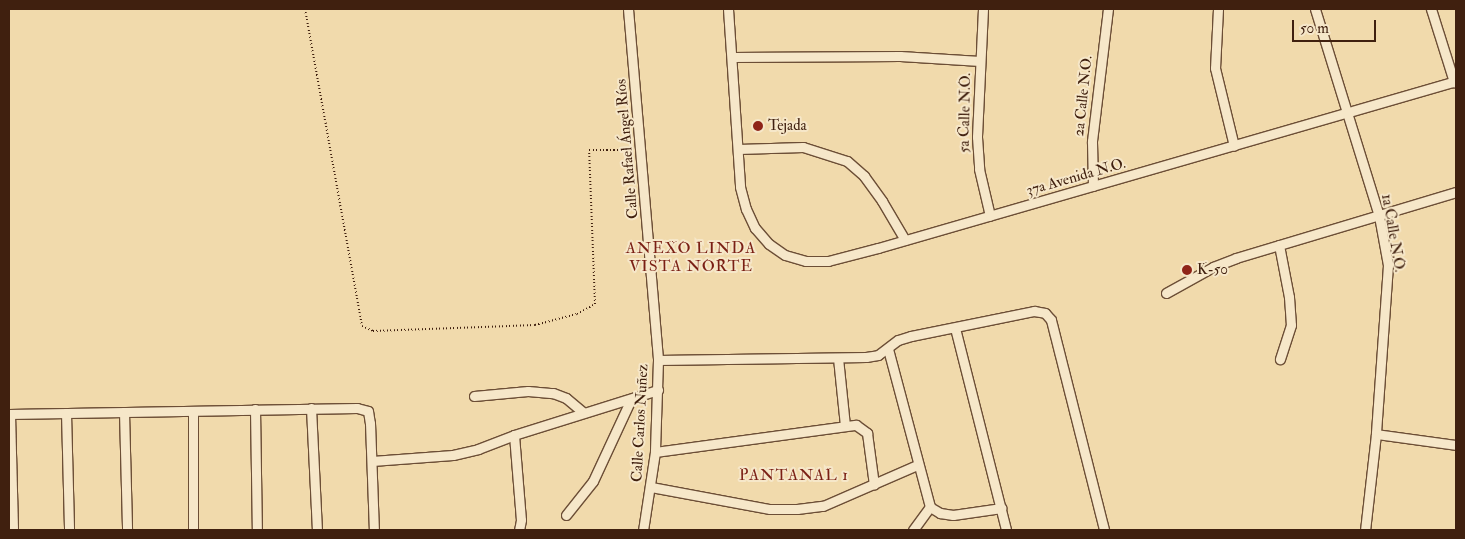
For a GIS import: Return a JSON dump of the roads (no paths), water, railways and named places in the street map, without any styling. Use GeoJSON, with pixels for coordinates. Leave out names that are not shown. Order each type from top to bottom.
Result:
{"type":"FeatureCollection","features":[{"type":"Feature","properties":{"kind":"street","name":"Calle Rafael Ángel Ríos"},"geometry":{"type":"LineString","coordinates":[[628,9],[655,316]]}},
{"type":"Feature","properties":{"kind":"street","name":"37a Avenida N.O."},"geometry":{"type":"LineString","coordinates":[[728,9],[740,187],[755,228],[769,244],[785,254],[806,260],[828,260],[905,240],[1455,82]]}},
{"type":"Feature","properties":{"kind":"street","name":"5a Calle N.O."},"geometry":{"type":"LineString","coordinates":[[983,9],[978,153],[990,216]]}},
{"type":"Feature","properties":{"kind":"street","name":"2a Calle N.O."},"geometry":{"type":"LineString","coordinates":[[1093,186],[1092,141],[1108,9]]}},
{"type":"Feature","properties":{"kind":"street"},"geometry":{"type":"LineString","coordinates":[[1218,9],[1215,68],[1234,146]]}},
{"type":"Feature","properties":{"kind":"street","name":"1a Calle N.O."},"geometry":{"type":"LineString","coordinates":[[1315,9],[1349,112],[1379,216],[1388,266],[1388,295],[1376,434],[1365,530]]}},
{"type":"Feature","properties":{"kind":"street"},"geometry":{"type":"LineString","coordinates":[[1431,9],[1455,82]]}},
{"type":"Feature","properties":{"kind":"street"},"geometry":{"type":"LineString","coordinates":[[732,57],[900,56],[980,61]]}},
{"type":"Feature","properties":{"kind":"street"},"geometry":{"type":"LineString","coordinates":[[738,149],[803,148],[847,161],[864,176],[882,200],[905,240]]}},
{"type":"Feature","properties":{"kind":"street"},"geometry":{"type":"LineString","coordinates":[[1166,293],[1212,266],[1456,192]]}},
{"type":"Feature","properties":{"kind":"street"},"geometry":{"type":"LineString","coordinates":[[1279,245],[1289,297],[1291,325],[1280,359]]}},
{"type":"Feature","properties":{"kind":"street"},"geometry":{"type":"LineString","coordinates":[[658,360],[866,358],[888,349],[898,340],[911,336],[1034,311],[1045,313],[1051,320],[1104,530]]}},
{"type":"Feature","properties":{"kind":"street","name":"Calle Carlos Nuñez"},"geometry":{"type":"LineString","coordinates":[[643,530],[655,452],[658,360],[655,316]]}},
{"type":"Feature","properties":{"kind":"street"},"geometry":{"type":"LineString","coordinates":[[955,328],[1006,530]]}},
{"type":"Feature","properties":{"kind":"street"},"geometry":{"type":"LineString","coordinates":[[888,349],[930,507],[940,514],[953,515],[1001,508]]}},
{"type":"Feature","properties":{"kind":"street"},"geometry":{"type":"LineString","coordinates":[[838,358],[845,426]]}},
{"type":"Feature","properties":{"kind":"street"},"geometry":{"type":"LineString","coordinates":[[372,461],[454,455],[478,450],[514,435],[658,390]]}},
{"type":"Feature","properties":{"kind":"street"},"geometry":{"type":"LineString","coordinates":[[474,396],[528,391],[553,393],[566,398],[584,413]]}},
{"type":"Feature","properties":{"kind":"street"},"geometry":{"type":"LineString","coordinates":[[566,514],[594,481],[630,399]]}},
{"type":"Feature","properties":{"kind":"street"},"geometry":{"type":"LineString","coordinates":[[311,408],[317,530]]}},
{"type":"Feature","properties":{"kind":"street"},"geometry":{"type":"LineString","coordinates":[[13,530],[10,414],[357,408],[368,412],[372,461],[374,530]]}},
{"type":"Feature","properties":{"kind":"street"},"geometry":{"type":"LineString","coordinates":[[255,409],[258,530]]}},
{"type":"Feature","properties":{"kind":"street"},"geometry":{"type":"LineString","coordinates":[[193,411],[193,530]]}},
{"type":"Feature","properties":{"kind":"street"},"geometry":{"type":"LineString","coordinates":[[124,412],[127,530]]}},
{"type":"Feature","properties":{"kind":"street"},"geometry":{"type":"LineString","coordinates":[[66,413],[69,530]]}},
{"type":"Feature","properties":{"kind":"street"},"geometry":{"type":"LineString","coordinates":[[655,452],[856,425],[866,433],[874,485]]}},
{"type":"Feature","properties":{"kind":"street"},"geometry":{"type":"LineString","coordinates":[[1376,434],[1456,445]]}},
{"type":"Feature","properties":{"kind":"street"},"geometry":{"type":"LineString","coordinates":[[514,435],[521,520],[519,530]]}},
{"type":"Feature","properties":{"kind":"street"},"geometry":{"type":"LineString","coordinates":[[651,487],[770,509],[797,509],[823,506],[918,466]]}},
{"type":"Feature","properties":{"kind":"street"},"geometry":{"type":"LineString","coordinates":[[913,530],[930,507]]}},
{"type":"Feature","properties":{"kind":"place","name":"Tejada"},"geometry":{"type":"Point","coordinates":[758,126]}},
{"type":"Feature","properties":{"kind":"place","name":"K-50"},"geometry":{"type":"Point","coordinates":[1187,270]}},
{"type":"Feature","properties":{"kind":"district","name":"ANEXO LINDA VISTA NORTE"},"geometry":{"type":"Point","coordinates":[691,257]}},
{"type":"Feature","properties":{"kind":"district","name":"PANTANAL 1"},"geometry":{"type":"Point","coordinates":[794,475]}}]}
